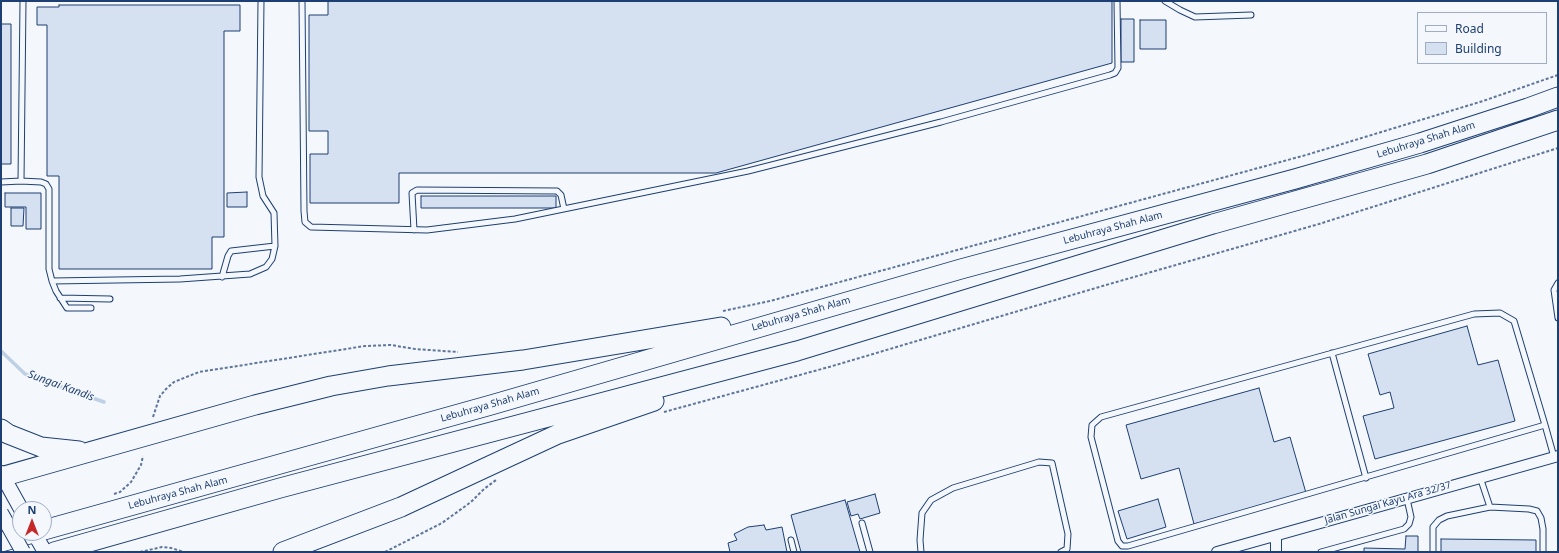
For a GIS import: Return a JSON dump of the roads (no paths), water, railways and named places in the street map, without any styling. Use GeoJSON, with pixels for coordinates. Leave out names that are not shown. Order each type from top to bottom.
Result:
{"type":"FeatureCollection","features":[{"type":"Feature","properties":{"kind":"highway","name":"Lebuhraya Shah Alam"},"geometry":{"type":"LineString","coordinates":[[52,528],[491,405],[961,269],[1288,181],[1420,143],[1558,97]]}},
{"type":"Feature","properties":{"kind":"highway"},"geometry":{"type":"LineString","coordinates":[[54,552],[280,488],[797,351],[1213,224],[1427,164],[1558,120]]}},
{"type":"Feature","properties":{"kind":"highway"},"geometry":{"type":"LineString","coordinates":[[2,476],[255,405],[332,386],[388,376],[539,357],[820,309]]}},
{"type":"Feature","properties":{"kind":"highway"},"geometry":{"type":"LineString","coordinates":[[283,552],[401,507],[558,434],[797,351]]}},
{"type":"Feature","properties":{"kind":"highway"},"geometry":{"type":"LineString","coordinates":[[1,429],[8,434],[41,447],[89,452]]}},
{"type":"Feature","properties":{"kind":"highway"},"geometry":{"type":"LineString","coordinates":[[1,542],[12,539]]}},
{"type":"Feature","properties":{"kind":"main road"},"geometry":{"type":"LineString","coordinates":[[2,476],[16,501]]}},
{"type":"Feature","properties":{"kind":"main road"},"geometry":{"type":"LineString","coordinates":[[1,513],[23,552]]}},
{"type":"Feature","properties":{"kind":"main road"},"geometry":{"type":"LineString","coordinates":[[39,541],[45,552]]}},
{"type":"Feature","properties":{"kind":"street","name":"Jalan Sungai Kayu Ara 32/37"},"geometry":{"type":"LineString","coordinates":[[1217,552],[1556,456]]}},
{"type":"Feature","properties":{"kind":"street"},"geometry":{"type":"LineString","coordinates":[[1276,536],[1276,552]]}},
{"type":"Feature","properties":{"kind":"lane"},"geometry":{"type":"LineString","coordinates":[[21,181],[23,1]]}},
{"type":"Feature","properties":{"kind":"lane"},"geometry":{"type":"LineString","coordinates":[[52,281],[222,277],[250,274],[266,267],[272,259],[275,246],[274,213],[263,196],[259,177],[261,1]]}},
{"type":"Feature","properties":{"kind":"lane"},"geometry":{"type":"LineString","coordinates":[[302,1],[305,222],[311,226],[414,230],[427,230],[515,219],[748,171],[941,122],[1110,75],[1115,73],[1118,68],[1117,1]]}},
{"type":"Feature","properties":{"kind":"lane"},"geometry":{"type":"LineString","coordinates":[[1165,1],[1195,17],[1251,15]]}},
{"type":"Feature","properties":{"kind":"lane"},"geometry":{"type":"LineString","coordinates":[[1,182],[21,181],[41,182],[46,184],[49,189],[50,269],[52,281],[60,298],[67,308],[91,308]]}},
{"type":"Feature","properties":{"kind":"lane"},"geometry":{"type":"LineString","coordinates":[[414,230],[412,193],[417,190],[557,191],[561,195],[564,209]]}},
{"type":"Feature","properties":{"kind":"lane"},"geometry":{"type":"LineString","coordinates":[[222,277],[231,251],[275,246]]}},
{"type":"Feature","properties":{"kind":"lane"},"geometry":{"type":"LineString","coordinates":[[1558,283],[1554,290],[1558,318]]}},
{"type":"Feature","properties":{"kind":"lane"},"geometry":{"type":"LineString","coordinates":[[60,298],[110,299]]}},
{"type":"Feature","properties":{"kind":"lane"},"geometry":{"type":"LineString","coordinates":[[1545,426],[1128,546],[1122,546],[1118,541],[1091,437],[1092,425],[1101,417],[1474,314],[1500,313],[1514,321],[1545,426],[1556,456]]}},
{"type":"Feature","properties":{"kind":"lane"},"geometry":{"type":"LineString","coordinates":[[1332,353],[1366,478]]}},
{"type":"Feature","properties":{"kind":"lane"},"geometry":{"type":"LineString","coordinates":[[921,552],[920,540],[922,513],[930,500],[953,488],[1039,462],[1052,463],[1068,534],[1067,548],[1061,552]]}},
{"type":"Feature","properties":{"kind":"lane"},"geometry":{"type":"LineString","coordinates":[[1480,477],[1490,507]]}},
{"type":"Feature","properties":{"kind":"lane"},"geometry":{"type":"LineString","coordinates":[[1322,552],[1404,529],[1409,524],[1411,517],[1406,498]]}},
{"type":"Feature","properties":{"kind":"lane"},"geometry":{"type":"LineString","coordinates":[[1433,552],[1434,527],[1439,520],[1446,516],[1490,507],[1529,509],[1537,511],[1542,523],[1543,552]]}},
{"type":"Feature","properties":{"kind":"lane"},"geometry":{"type":"LineString","coordinates":[[862,523],[870,552]]}},
{"type":"Feature","properties":{"kind":"lane"},"geometry":{"type":"LineString","coordinates":[[791,540],[794,552]]}},
{"type":"Feature","properties":{"kind":"waterway","name":"Sungai Kandis"},"geometry":{"type":"LineString","coordinates":[[1,351],[25,374],[104,402]]}}]}
